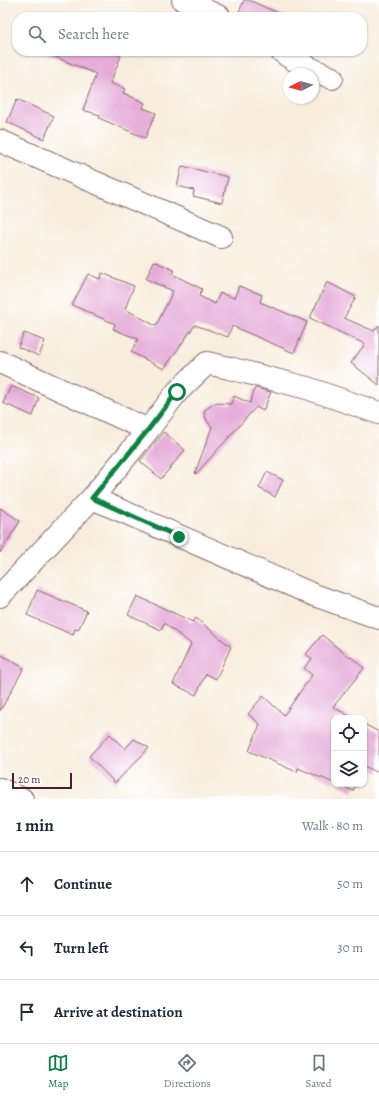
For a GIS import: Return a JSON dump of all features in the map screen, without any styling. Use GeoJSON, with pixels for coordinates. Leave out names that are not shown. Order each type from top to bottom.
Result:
{"type":"FeatureCollection","features":[{"type":"Feature","properties":{"kind":"street"},"geometry":{"type":"LineString","coordinates":[[183,0],[209,12]]}},
{"type":"Feature","properties":{"kind":"street"},"geometry":{"type":"LineString","coordinates":[[287,56],[332,78]]}},
{"type":"Feature","properties":{"kind":"street"},"geometry":{"type":"LineString","coordinates":[[0,141],[221,237]]}},
{"type":"Feature","properties":{"kind":"street"},"geometry":{"type":"LineString","coordinates":[[0,362],[148,430]]}},
{"type":"Feature","properties":{"kind":"street"},"geometry":{"type":"LineString","coordinates":[[3,588],[92,498],[177,392],[207,363],[307,388],[379,413]]}},
{"type":"Feature","properties":{"kind":"street"},"geometry":{"type":"LineString","coordinates":[[92,498],[314,595],[379,618]]}},
{"type":"Feature","properties":{"kind":"street"},"geometry":{"type":"LineString","coordinates":[[0,789],[22,799]]}},
{"type":"Feature","properties":{"kind":"building"},"geometry":{"type":"Polygon","coordinates":[[[244,0],[249,0],[276,12],[239,12],[244,0]]]}},
{"type":"Feature","properties":{"kind":"building"},"geometry":{"type":"Polygon","coordinates":[[[53,56],[121,56],[110,83],[125,89],[123,93],[145,103],[143,108],[156,113],[145,138],[99,118],[100,115],[83,110],[96,74],[53,56]]]}},
{"type":"Feature","properties":{"kind":"building"},"geometry":{"type":"Polygon","coordinates":[[[17,99],[54,116],[44,139],[7,122],[17,99]]]}},
{"type":"Feature","properties":{"kind":"building"},"geometry":{"type":"Polygon","coordinates":[[[182,166],[228,177],[222,203],[193,196],[194,190],[177,186],[182,166]]]}},
{"type":"Feature","properties":{"kind":"building"},"geometry":{"type":"Polygon","coordinates":[[[154,261],[174,270],[172,274],[202,289],[199,296],[215,304],[220,293],[234,298],[239,286],[262,295],[260,302],[307,322],[294,353],[232,326],[228,337],[195,325],[164,369],[131,352],[138,339],[113,329],[115,324],[72,305],[88,274],[100,279],[102,273],[134,286],[125,309],[156,326],[173,291],[146,279],[154,261]]]}},
{"type":"Feature","properties":{"kind":"building"},"geometry":{"type":"Polygon","coordinates":[[[327,282],[356,297],[344,318],[374,331],[379,325],[379,385],[351,363],[365,344],[310,318],[327,282]]]}},
{"type":"Feature","properties":{"kind":"building"},"geometry":{"type":"Polygon","coordinates":[[[24,333],[45,341],[39,356],[18,347],[24,333]]]}},
{"type":"Feature","properties":{"kind":"building"},"geometry":{"type":"Polygon","coordinates":[[[11,386],[39,398],[33,416],[3,403],[11,386]]]}},
{"type":"Feature","properties":{"kind":"building"},"geometry":{"type":"Polygon","coordinates":[[[255,388],[271,392],[263,411],[256,407],[196,474],[195,473],[212,427],[207,421],[204,413],[205,410],[217,403],[231,404],[234,396],[250,403],[255,388]]]}},
{"type":"Feature","properties":{"kind":"building"},"geometry":{"type":"Polygon","coordinates":[[[164,432],[185,450],[161,479],[140,461],[164,432]]]}},
{"type":"Feature","properties":{"kind":"building"},"geometry":{"type":"Polygon","coordinates":[[[267,472],[283,480],[275,497],[259,488],[267,472]]]}},
{"type":"Feature","properties":{"kind":"building"},"geometry":{"type":"Polygon","coordinates":[[[0,508],[20,521],[0,553],[0,508]]]}},
{"type":"Feature","properties":{"kind":"building"},"geometry":{"type":"Polygon","coordinates":[[[37,590],[87,611],[78,630],[75,629],[73,635],[27,615],[37,590]]]}},
{"type":"Feature","properties":{"kind":"building"},"geometry":{"type":"Polygon","coordinates":[[[137,596],[193,622],[196,618],[231,647],[216,679],[206,674],[196,695],[173,684],[191,644],[164,623],[161,630],[128,615],[137,596]]]}},
{"type":"Feature","properties":{"kind":"building"},"geometry":{"type":"Polygon","coordinates":[[[322,635],[364,668],[333,707],[348,715],[331,715],[331,782],[298,768],[297,772],[249,751],[260,724],[248,714],[263,696],[284,715],[312,675],[304,668],[312,659],[306,654],[322,635]]]}},
{"type":"Feature","properties":{"kind":"building"},"geometry":{"type":"Polygon","coordinates":[[[0,654],[24,668],[0,711],[0,654]]]}},
{"type":"Feature","properties":{"kind":"building"},"geometry":{"type":"Polygon","coordinates":[[[367,726],[379,732],[379,773],[367,767],[367,726]]]}},
{"type":"Feature","properties":{"kind":"building"},"geometry":{"type":"Polygon","coordinates":[[[110,734],[125,749],[134,739],[149,748],[115,783],[89,756],[110,734]]]}},
{"type":"Feature","properties":{"kind":"building"},"geometry":{"type":"Polygon","coordinates":[[[344,787],[355,787],[353,791],[344,787]]]}},
{"type":"Feature","properties":{"kind":"route"},"geometry":{"type":"LineString","coordinates":[[177,392],[92,498],[179,537]]}}]}
